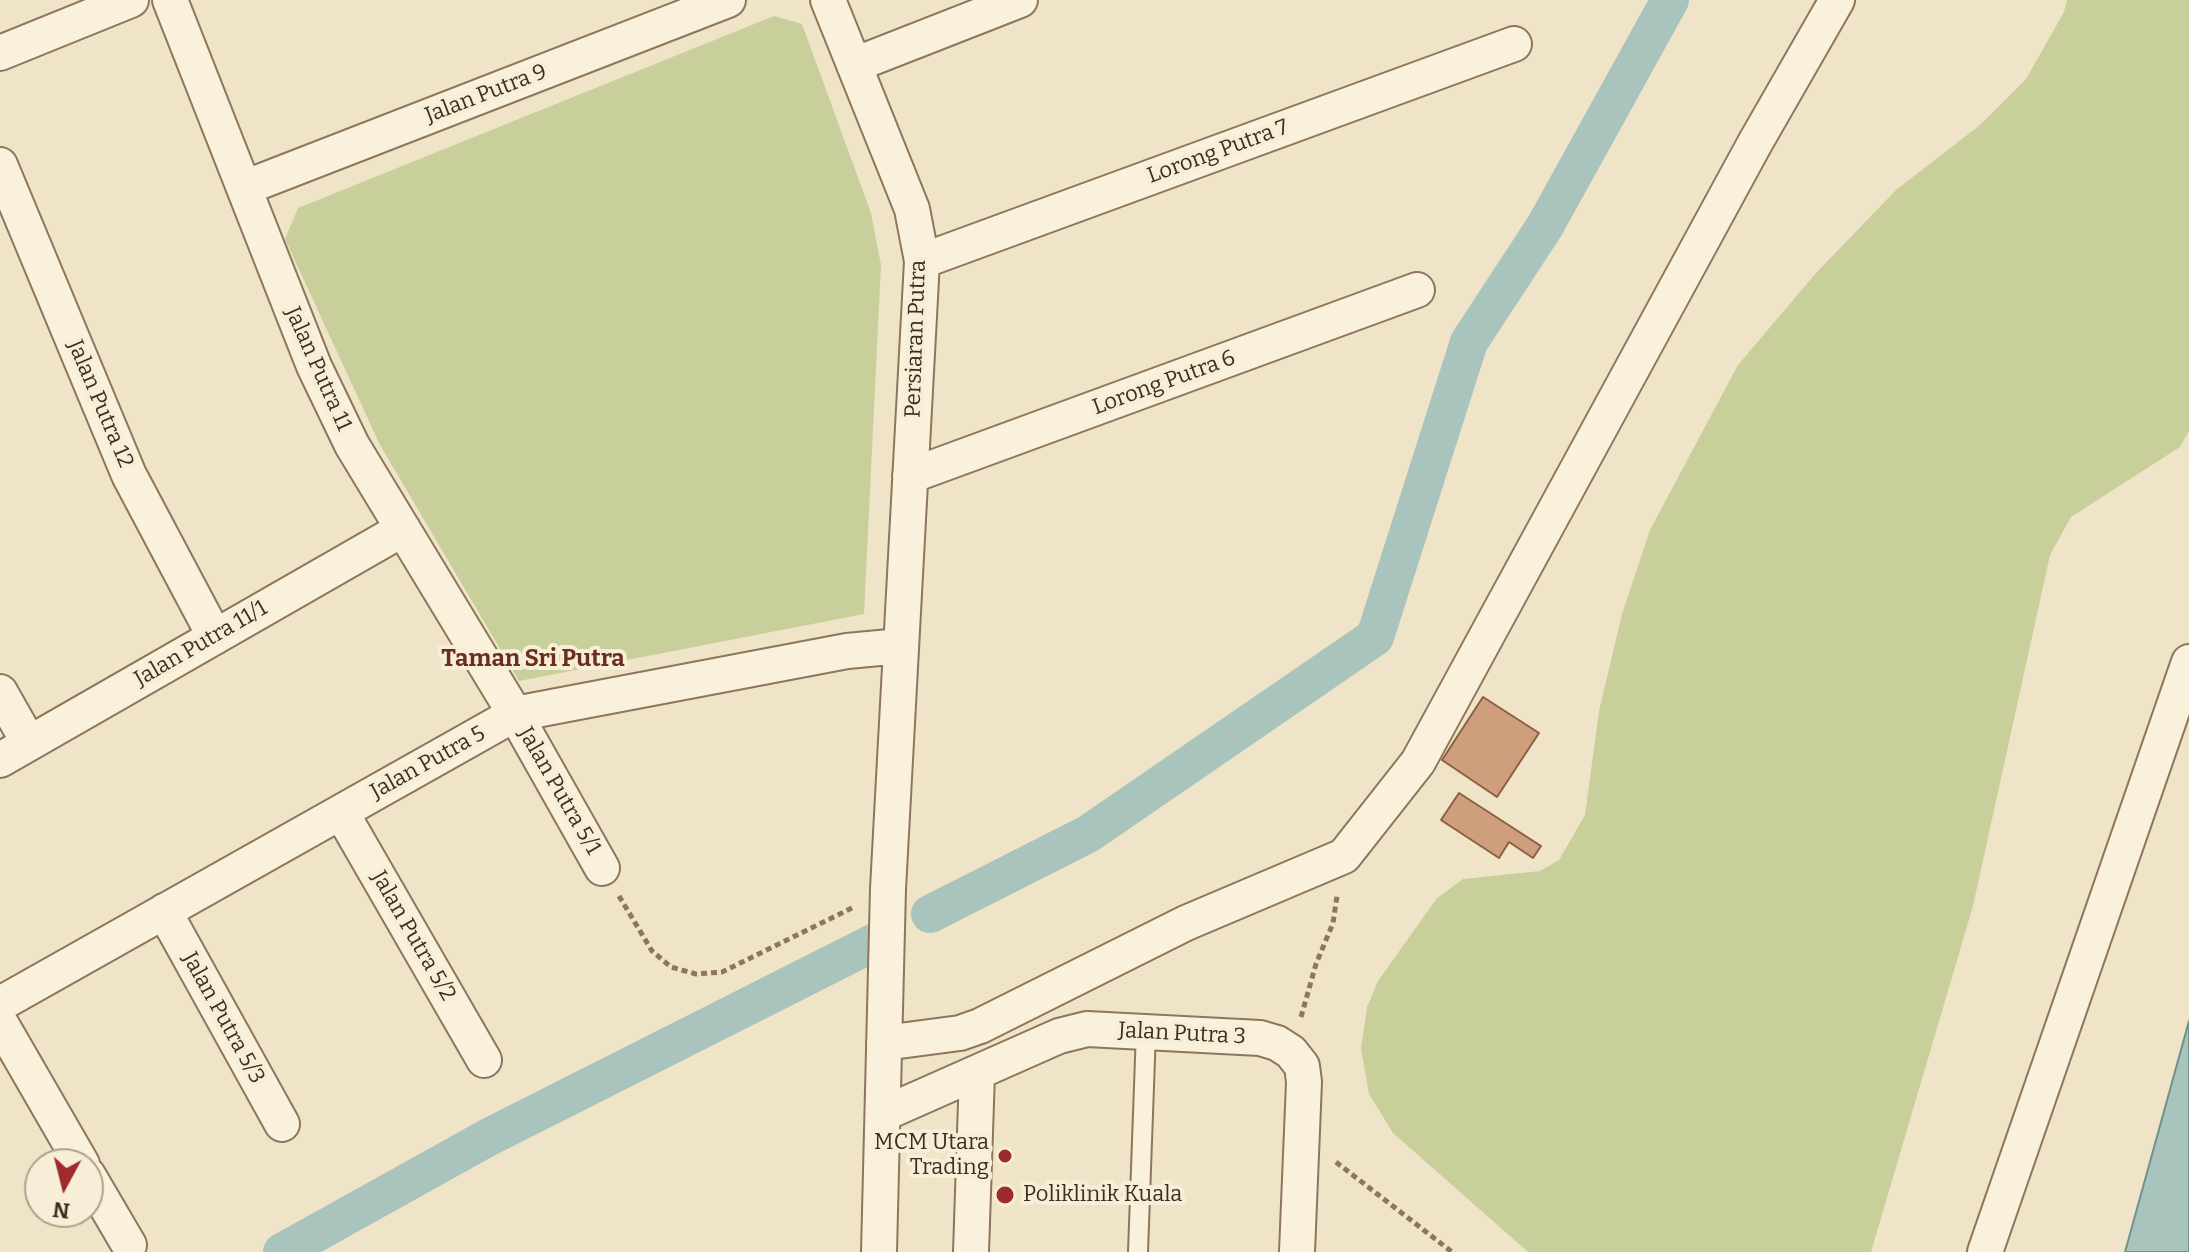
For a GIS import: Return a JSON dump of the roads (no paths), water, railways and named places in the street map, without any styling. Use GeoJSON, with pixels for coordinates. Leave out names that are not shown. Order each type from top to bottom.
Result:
{"type":"FeatureCollection","features":[{"type":"Feature","properties":{"kind":"street"},"geometry":{"type":"LineString","coordinates":[[0,53],[131,0]]}},
{"type":"Feature","properties":{"kind":"street","name":"Jalan Putra 11"},"geometry":{"type":"LineString","coordinates":[[170,0],[314,366],[352,445],[515,714]]}},
{"type":"Feature","properties":{"kind":"street","name":"Jalan Putra 9"},"geometry":{"type":"LineString","coordinates":[[244,188],[728,0]]}},
{"type":"Feature","properties":{"kind":"street","name":"Persiaran Putra"},"geometry":{"type":"LineString","coordinates":[[828,0],[912,209],[922,261],[888,889],[879,1252]]}},
{"type":"Feature","properties":{"kind":"street"},"geometry":{"type":"LineString","coordinates":[[854,65],[1020,0]]}},
{"type":"Feature","properties":{"kind":"street"},"geometry":{"type":"LineString","coordinates":[[884,1043],[960,1033],[980,1026],[1186,923],[1344,856],[1418,762],[1755,143],[1837,0]]}},
{"type":"Feature","properties":{"kind":"street","name":"Lorong Putra 7"},"geometry":{"type":"LineString","coordinates":[[922,261],[1514,44]]}},
{"type":"Feature","properties":{"kind":"street","name":"Jalan Putra 12"},"geometry":{"type":"LineString","coordinates":[[0,165],[129,475],[215,637]]}},
{"type":"Feature","properties":{"kind":"street","name":"Lorong Putra 6"},"geometry":{"type":"LineString","coordinates":[[910,476],[1417,290]]}},
{"type":"Feature","properties":{"kind":"street","name":"Jalan Putra 11/1"},"geometry":{"type":"LineString","coordinates":[[14,752],[403,529]]}},
{"type":"Feature","properties":{"kind":"street","name":"Jalan Putra 5"},"geometry":{"type":"LineString","coordinates":[[0,1004],[515,714],[847,651],[901,646]]}},
{"type":"Feature","properties":{"kind":"street"},"geometry":{"type":"LineString","coordinates":[[1985,1252],[2189,662]]}},
{"type":"Feature","properties":{"kind":"street"},"geometry":{"type":"LineString","coordinates":[[0,692],[14,752]]}},
{"type":"Feature","properties":{"kind":"street","name":"Jalan Putra 5/1"},"geometry":{"type":"LineString","coordinates":[[515,714],[602,868]]}},
{"type":"Feature","properties":{"kind":"street","name":"Jalan Putra 5/2"},"geometry":{"type":"LineString","coordinates":[[341,812],[484,1060]]}},
{"type":"Feature","properties":{"kind":"street","name":"Jalan Putra 5/3"},"geometry":{"type":"LineString","coordinates":[[164,911],[282,1124]]}},
{"type":"Feature","properties":{"kind":"street"},"geometry":{"type":"LineString","coordinates":[[0,1022],[73,1148]]}},
{"type":"Feature","properties":{"kind":"street","name":"Jalan Putra 3"},"geometry":{"type":"LineString","coordinates":[[883,1114],[1059,1036],[1087,1029],[1260,1038],[1277,1043],[1291,1052],[1302,1066],[1304,1082],[1297,1252]]}},
{"type":"Feature","properties":{"kind":"street"},"geometry":{"type":"LineString","coordinates":[[971,1252],[977,1073]]}},
{"type":"Feature","properties":{"kind":"street"},"geometry":{"type":"LineString","coordinates":[[104,1202],[129,1245]]}},
{"type":"Feature","properties":{"kind":"lane"},"geometry":{"type":"LineString","coordinates":[[1138,1252],[1146,1031]]}},
{"type":"Feature","properties":{"kind":"water"},"geometry":{"type":"Polygon","coordinates":[[[2189,1021],[2189,1252],[2125,1252],[2189,1021]]]}},
{"type":"Feature","properties":{"kind":"waterway"},"geometry":{"type":"LineString","coordinates":[[930,914],[1088,834],[1375,637],[1469,342],[1545,226],[1670,0]]}},
{"type":"Feature","properties":{"kind":"waterway"},"geometry":{"type":"LineString","coordinates":[[282,1252],[487,1138],[879,940]]}},
{"type":"Feature","properties":{"kind":"place","name":"MCM Utara Trading"},"geometry":{"type":"Point","coordinates":[1005,1156]}},
{"type":"Feature","properties":{"kind":"place","name":"Poliklinik Kuala"},"geometry":{"type":"Point","coordinates":[1005,1195]}},
{"type":"Feature","properties":{"kind":"district","name":"Taman Sri Putra"},"geometry":{"type":"Point","coordinates":[533,659]}}]}
